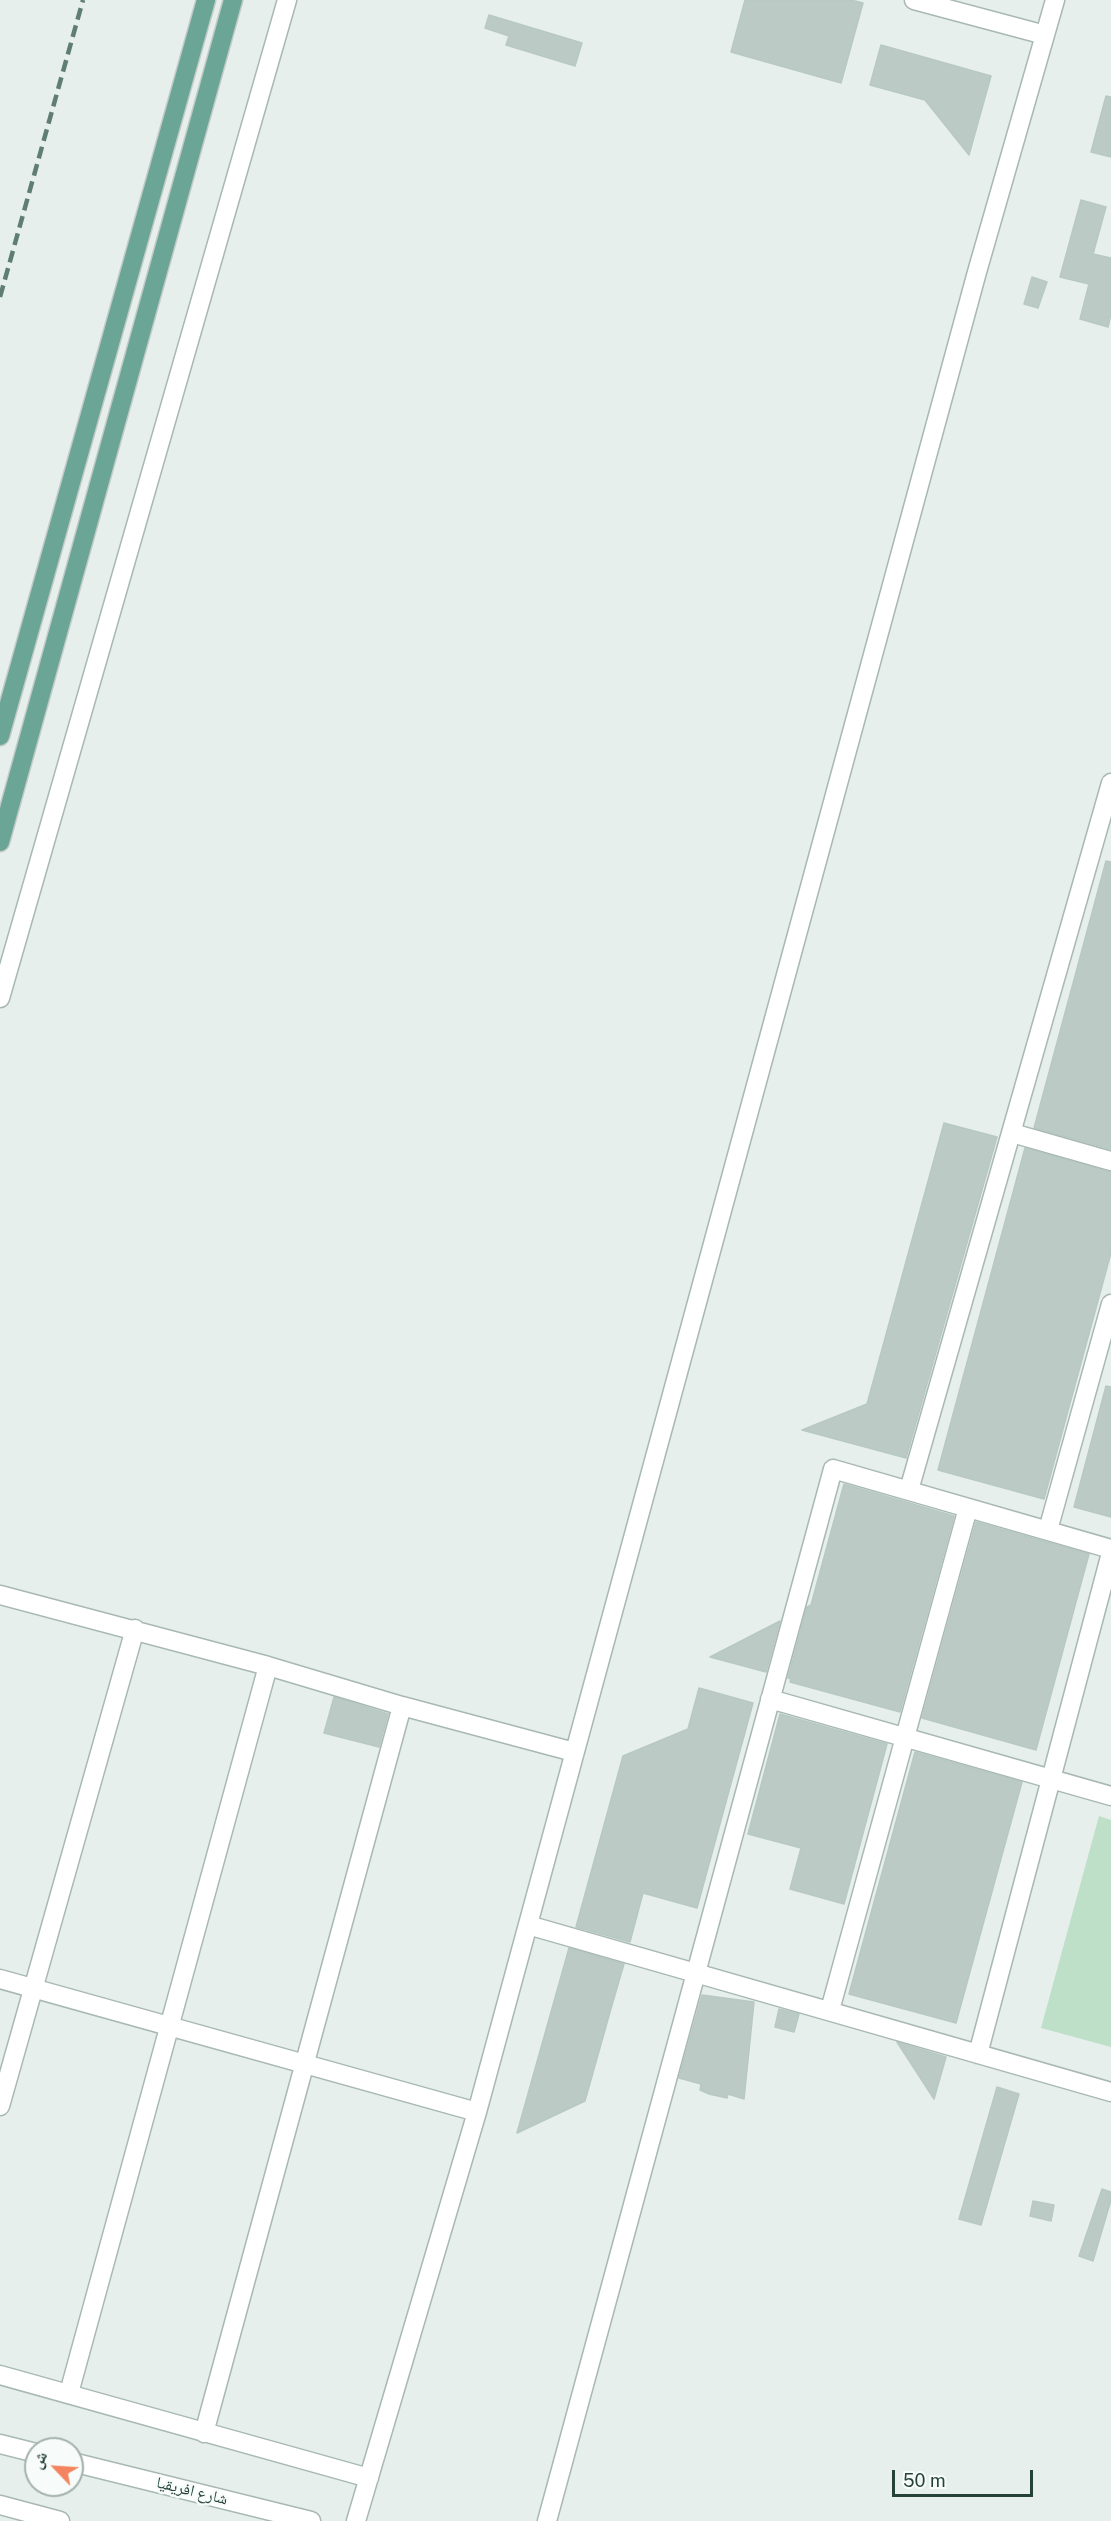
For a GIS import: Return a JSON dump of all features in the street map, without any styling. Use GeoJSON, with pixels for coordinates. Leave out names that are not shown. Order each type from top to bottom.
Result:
{"type":"FeatureCollection","features":[{"type":"Feature","properties":{"kind":"main road"},"geometry":{"type":"LineString","coordinates":[[0,736],[206,0]]}},
{"type":"Feature","properties":{"kind":"main road"},"geometry":{"type":"LineString","coordinates":[[0,842],[233,0]]}},
{"type":"Feature","properties":{"kind":"street"},"geometry":{"type":"LineString","coordinates":[[0,998],[287,0]]}},
{"type":"Feature","properties":{"kind":"street"},"geometry":{"type":"LineString","coordinates":[[914,0],[1045,35]]}},
{"type":"Feature","properties":{"kind":"street"},"geometry":{"type":"LineString","coordinates":[[356,2521],[477,2112],[977,272],[1055,0]]}},
{"type":"Feature","properties":{"kind":"street"},"geometry":{"type":"LineString","coordinates":[[909,1490],[1111,783]]}},
{"type":"Feature","properties":{"kind":"street"},"geometry":{"type":"LineString","coordinates":[[1012,1133],[1111,1161]]}},
{"type":"Feature","properties":{"kind":"street"},"geometry":{"type":"LineString","coordinates":[[1048,1530],[1111,1304]]}},
{"type":"Feature","properties":{"kind":"street"},"geometry":{"type":"LineString","coordinates":[[547,2521],[833,1469],[1048,1530],[1111,1551],[1053,1778],[978,2054]]}},
{"type":"Feature","properties":{"kind":"street"},"geometry":{"type":"LineString","coordinates":[[830,2010],[968,1508]]}},
{"type":"Feature","properties":{"kind":"street"},"geometry":{"type":"LineString","coordinates":[[0,1595],[135,1629],[402,1706],[574,1752]]}},
{"type":"Feature","properties":{"kind":"street"},"geometry":{"type":"LineString","coordinates":[[0,2106],[135,1629]]}},
{"type":"Feature","properties":{"kind":"street"},"geometry":{"type":"LineString","coordinates":[[69,2393],[268,1666]]}},
{"type":"Feature","properties":{"kind":"street"},"geometry":{"type":"LineString","coordinates":[[770,1699],[1111,1796]]}},
{"type":"Feature","properties":{"kind":"street"},"geometry":{"type":"LineString","coordinates":[[204,2433],[306,2066],[402,1706]]}},
{"type":"Feature","properties":{"kind":"street"},"geometry":{"type":"LineString","coordinates":[[528,1925],[1111,2092]]}},
{"type":"Feature","properties":{"kind":"street"},"geometry":{"type":"LineString","coordinates":[[0,1979],[477,2112]]}},
{"type":"Feature","properties":{"kind":"street"},"geometry":{"type":"LineString","coordinates":[[0,2375],[369,2478]]}},
{"type":"Feature","properties":{"kind":"street"},"geometry":{"type":"LineString","coordinates":[[0,2444],[24,2450]]}},
{"type":"Feature","properties":{"kind":"street","name":"شارع افريقيا"},"geometry":{"type":"LineString","coordinates":[[84,2465],[311,2521]]}},
{"type":"Feature","properties":{"kind":"street"},"geometry":{"type":"LineString","coordinates":[[4,2511],[60,2521]]}},
{"type":"Feature","properties":{"kind":"green space"},"geometry":{"type":"Polygon","coordinates":[[[1099,1816],[1111,1820],[1111,2047],[1041,2028],[1099,1816]]]}},
{"type":"Feature","properties":{"kind":"building"},"geometry":{"type":"Polygon","coordinates":[[[745,0],[851,0],[863,3],[841,83],[731,52],[745,0]]]}},
{"type":"Feature","properties":{"kind":"building"},"geometry":{"type":"Polygon","coordinates":[[[489,15],[582,43],[575,66],[506,45],[509,36],[485,28],[489,15]]]}},
{"type":"Feature","properties":{"kind":"building"},"geometry":{"type":"Polygon","coordinates":[[[881,45],[991,76],[969,155],[925,100],[870,85],[881,45]]]}},
{"type":"Feature","properties":{"kind":"building"},"geometry":{"type":"Polygon","coordinates":[[[1106,96],[1111,97],[1111,157],[1091,152],[1106,96]]]}},
{"type":"Feature","properties":{"kind":"building"},"geometry":{"type":"Polygon","coordinates":[[[1081,200],[1106,207],[1093,254],[1111,258],[1111,314],[1108,327],[1080,319],[1089,284],[1060,277],[1081,200]]]}},
{"type":"Feature","properties":{"kind":"building"},"geometry":{"type":"Polygon","coordinates":[[[1032,277],[1047,282],[1038,308],[1024,304],[1032,277]]]}},
{"type":"Feature","properties":{"kind":"building"},"geometry":{"type":"Polygon","coordinates":[[[1106,861],[1111,862],[1111,1149],[1034,1128],[1106,861]]]}},
{"type":"Feature","properties":{"kind":"building"},"geometry":{"type":"Polygon","coordinates":[[[944,1123],[997,1137],[906,1458],[802,1430],[867,1404],[944,1123]]]}},
{"type":"Feature","properties":{"kind":"building"},"geometry":{"type":"Polygon","coordinates":[[[1025,1148],[1111,1172],[1111,1253],[1044,1499],[938,1470],[1025,1148]]]}},
{"type":"Feature","properties":{"kind":"building"},"geometry":{"type":"Polygon","coordinates":[[[1106,1386],[1111,1387],[1111,1517],[1074,1507],[1106,1386]]]}},
{"type":"Feature","properties":{"kind":"building"},"geometry":{"type":"Polygon","coordinates":[[[844,1484],[954,1516],[900,1712],[790,1682],[791,1679],[788,1678],[807,1607],[811,1605],[844,1484]]]}},
{"type":"Feature","properties":{"kind":"building"},"geometry":{"type":"Polygon","coordinates":[[[976,1522],[1089,1554],[1036,1750],[922,1718],[976,1522]]]}},
{"type":"Feature","properties":{"kind":"building"},"geometry":{"type":"Polygon","coordinates":[[[780,1621],[766,1672],[710,1657],[780,1621]]]}},
{"type":"Feature","properties":{"kind":"building"},"geometry":{"type":"Polygon","coordinates":[[[699,1688],[753,1703],[697,1908],[643,1893],[630,1942],[576,1927],[623,1756],[688,1729],[699,1688]]]}},
{"type":"Feature","properties":{"kind":"building"},"geometry":{"type":"Polygon","coordinates":[[[334,1697],[388,1714],[379,1747],[324,1733],[334,1697]]]}},
{"type":"Feature","properties":{"kind":"building"},"geometry":{"type":"Polygon","coordinates":[[[780,1714],[887,1744],[844,1904],[790,1889],[801,1848],[748,1834],[780,1714]]]}},
{"type":"Feature","properties":{"kind":"building"},"geometry":{"type":"Polygon","coordinates":[[[915,1752],[1022,1782],[956,2023],[849,1994],[915,1752]]]}},
{"type":"Feature","properties":{"kind":"building"},"geometry":{"type":"Polygon","coordinates":[[[569,1948],[624,1964],[585,2101],[517,2133],[569,1948]]]}},
{"type":"Feature","properties":{"kind":"building"},"geometry":{"type":"Polygon","coordinates":[[[702,1995],[754,2002],[744,2099],[728,2094],[727,2098],[709,2094],[700,2090],[701,2084],[679,2078],[702,1995]]]}},
{"type":"Feature","properties":{"kind":"building"},"geometry":{"type":"Polygon","coordinates":[[[779,2009],[799,2014],[794,2032],[775,2027],[779,2009]]]}},
{"type":"Feature","properties":{"kind":"building"},"geometry":{"type":"Polygon","coordinates":[[[897,2042],[946,2057],[934,2099],[897,2042]]]}},
{"type":"Feature","properties":{"kind":"building"},"geometry":{"type":"Polygon","coordinates":[[[997,2087],[1019,2094],[981,2225],[959,2219],[997,2087]]]}},
{"type":"Feature","properties":{"kind":"building"},"geometry":{"type":"Polygon","coordinates":[[[1102,2189],[1111,2192],[1111,2200],[1093,2261],[1079,2256],[1102,2189]]]}},
{"type":"Feature","properties":{"kind":"building"},"geometry":{"type":"Polygon","coordinates":[[[1033,2201],[1054,2205],[1051,2221],[1030,2216],[1033,2201]]]}},
{"type":"Feature","properties":{"kind":"railway"},"geometry":{"type":"LineString","coordinates":[[0,297],[83,0]]}}]}
